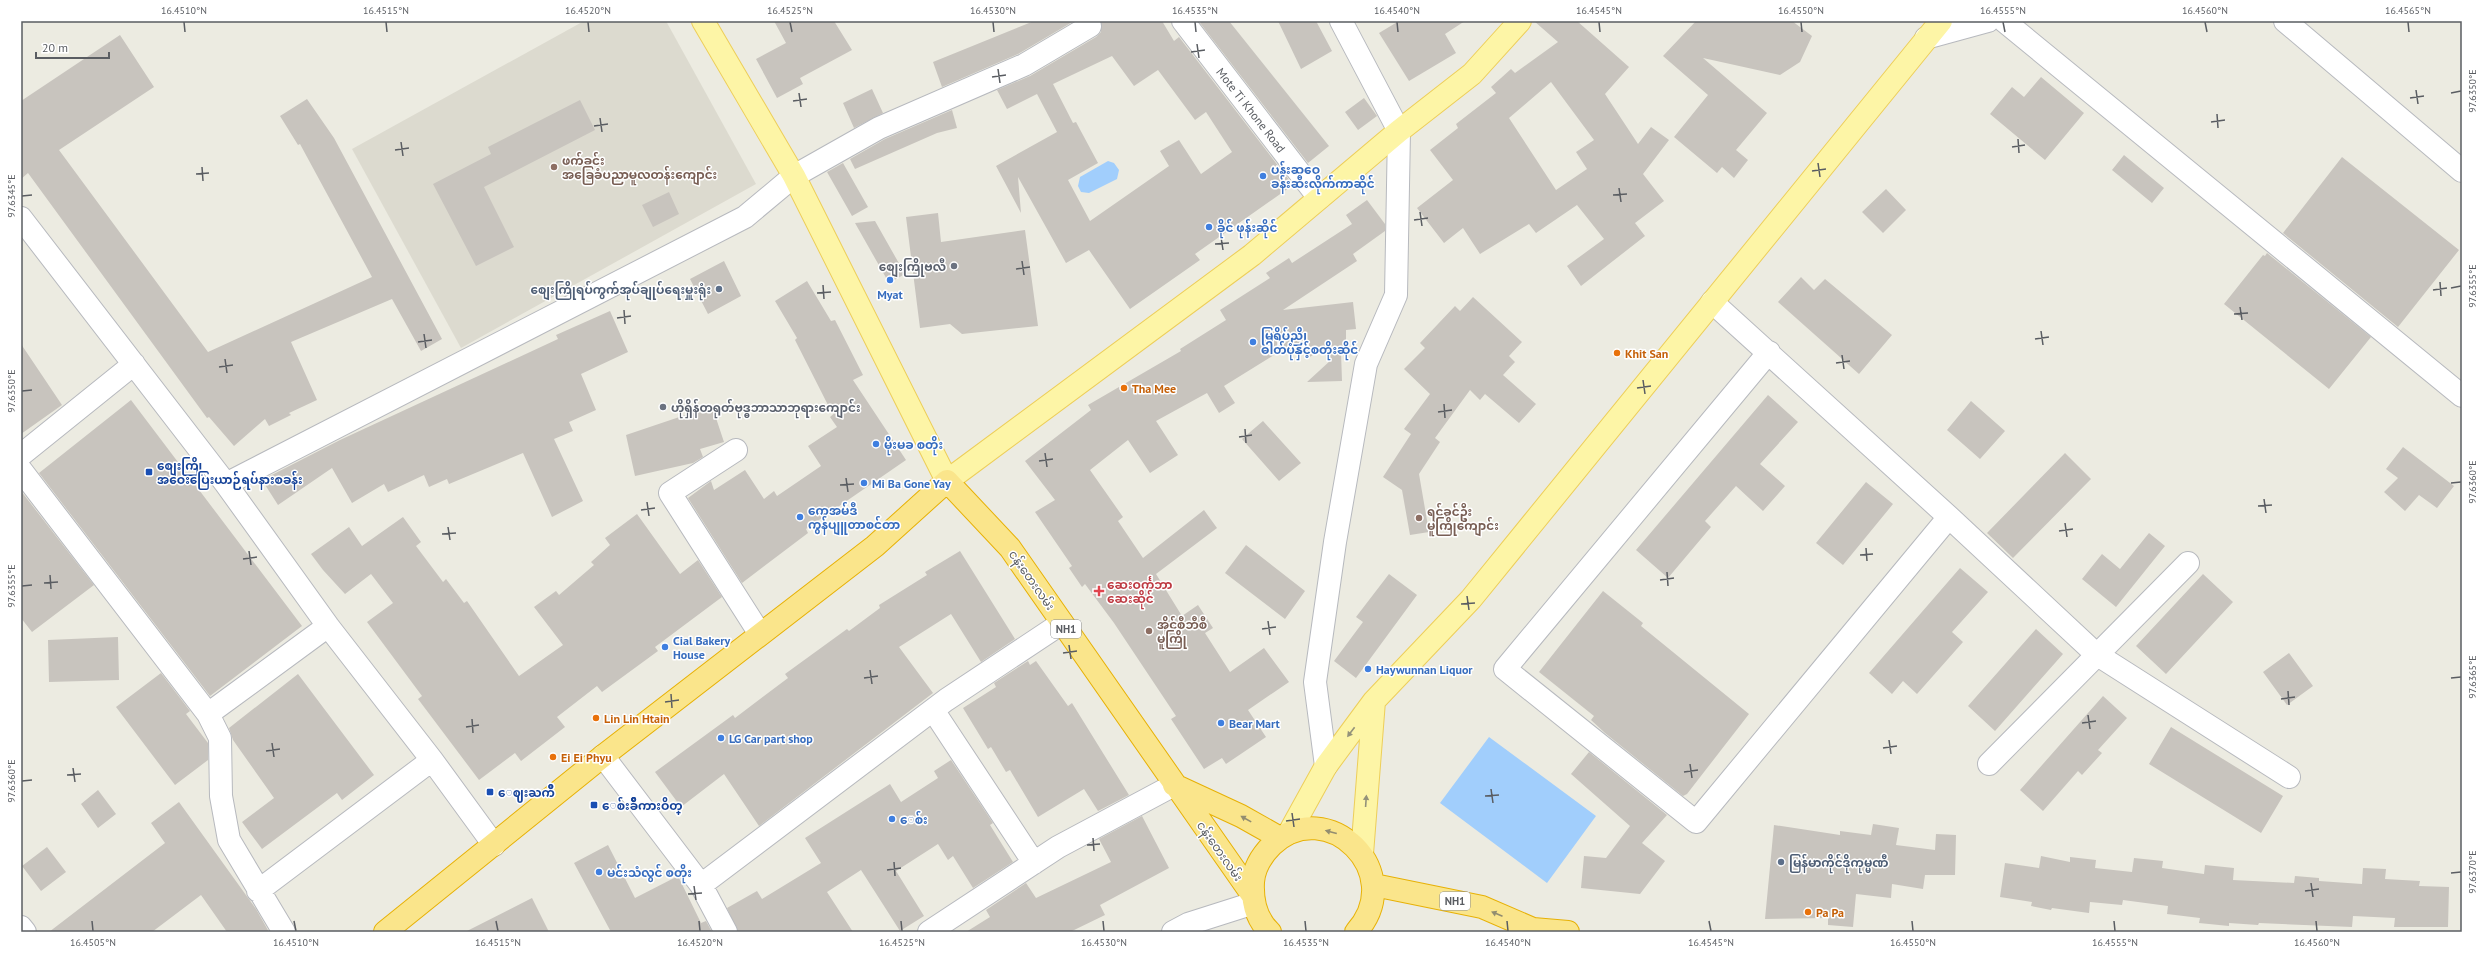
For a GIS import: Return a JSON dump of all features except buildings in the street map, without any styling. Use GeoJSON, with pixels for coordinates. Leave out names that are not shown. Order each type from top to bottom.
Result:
{"type":"FeatureCollection","features":[{"type":"Feature","properties":{"kind":"highway","name":"ငန်းတေးလမ်း"},"geometry":{"type":"LineString","coordinates":[[947,481],[1010,548],[1253,900]]}},
{"type":"Feature","properties":{"kind":"highway"},"geometry":{"type":"LineString","coordinates":[[385,932],[603,756],[875,546],[947,481]]}},
{"type":"Feature","properties":{"kind":"highway","name":"ငန်းတေးလမ်း"},"geometry":{"type":"LineString","coordinates":[[1174,785],[1284,835]]}},
{"type":"Feature","properties":{"kind":"highway"},"geometry":{"type":"LineString","coordinates":[[1284,835],[1316,828],[1342,835],[1362,854],[1370,868],[1374,885],[1373,901],[1362,932]]}},
{"type":"Feature","properties":{"kind":"highway","name":"NH1"},"geometry":{"type":"LineString","coordinates":[[1270,932],[1259,917],[1253,900],[1254,874],[1264,853],[1284,835]]}},
{"type":"Feature","properties":{"kind":"highway","name":"NH1"},"geometry":{"type":"LineString","coordinates":[[1374,885],[1482,907],[1525,931],[1568,932]]}},
{"type":"Feature","properties":{"kind":"main road"},"geometry":{"type":"LineString","coordinates":[[703,21],[794,176],[947,481],[1252,255],[1399,131],[1472,74],[1520,21]]}},
{"type":"Feature","properties":{"kind":"main road"},"geometry":{"type":"LineString","coordinates":[[1284,835],[1326,766],[1374,701],[1471,599],[1941,21]]}},
{"type":"Feature","properties":{"kind":"main road"},"geometry":{"type":"LineString","coordinates":[[1362,854],[1374,701]]}},
{"type":"Feature","properties":{"kind":"street","name":"Mote Ti Khone Road"},"geometry":{"type":"LineString","coordinates":[[1182,21],[1319,198]]}},
{"type":"Feature","properties":{"kind":"street"},"geometry":{"type":"LineString","coordinates":[[1326,766],[1315,682],[1335,542],[1366,364],[1396,295],[1399,131],[1340,21]]}},
{"type":"Feature","properties":{"kind":"street"},"geometry":{"type":"LineString","coordinates":[[1926,38],[1988,21]]}},
{"type":"Feature","properties":{"kind":"street"},"geometry":{"type":"LineString","coordinates":[[2004,21],[2462,396]]}},
{"type":"Feature","properties":{"kind":"street"},"geometry":{"type":"LineString","coordinates":[[2285,21],[2462,171]]}},
{"type":"Feature","properties":{"kind":"street"},"geometry":{"type":"LineString","coordinates":[[226,484],[745,217],[794,176],[879,128],[1024,65],[1090,26]]}},
{"type":"Feature","properties":{"kind":"street"},"geometry":{"type":"LineString","coordinates":[[21,218],[226,484],[328,626],[432,760],[494,845]]}},
{"type":"Feature","properties":{"kind":"street"},"geometry":{"type":"LineString","coordinates":[[1712,302],[1769,352],[2096,654],[2289,777]]}},
{"type":"Feature","properties":{"kind":"street"},"geometry":{"type":"LineString","coordinates":[[1769,352],[1505,669],[1696,822],[1949,517]]}},
{"type":"Feature","properties":{"kind":"street"},"geometry":{"type":"LineString","coordinates":[[21,455],[134,364]]}},
{"type":"Feature","properties":{"kind":"street"},"geometry":{"type":"LineString","coordinates":[[736,450],[670,493],[760,634]]}},
{"type":"Feature","properties":{"kind":"street"},"geometry":{"type":"LineString","coordinates":[[21,470],[208,714],[220,738],[221,796],[229,840],[258,891],[284,932]]}},
{"type":"Feature","properties":{"kind":"street"},"geometry":{"type":"LineString","coordinates":[[1989,764],[2096,654],[2188,563]]}},
{"type":"Feature","properties":{"kind":"street"},"geometry":{"type":"LineString","coordinates":[[701,885],[933,710],[1062,623]]}},
{"type":"Feature","properties":{"kind":"street"},"geometry":{"type":"LineString","coordinates":[[208,714],[328,626]]}},
{"type":"Feature","properties":{"kind":"street"},"geometry":{"type":"LineString","coordinates":[[933,710],[1034,863]]}},
{"type":"Feature","properties":{"kind":"street"},"geometry":{"type":"LineString","coordinates":[[603,756],[701,885],[726,932]]}},
{"type":"Feature","properties":{"kind":"street"},"geometry":{"type":"LineString","coordinates":[[258,891],[432,760]]}},
{"type":"Feature","properties":{"kind":"street"},"geometry":{"type":"LineString","coordinates":[[929,932],[1058,847],[1174,785]]}},
{"type":"Feature","properties":{"kind":"street"},"geometry":{"type":"LineString","coordinates":[[1173,932],[1188,924],[1253,900]]}},
{"type":"Feature","properties":{"kind":"street"},"geometry":{"type":"LineString","coordinates":[[21,927],[25,932]]}},
{"type":"Feature","properties":{"kind":"shaded area","name":"ဖက်ခင်း အခြေခံပညာမူလတန်းကျောင်း"},"geometry":{"type":"Polygon","coordinates":[[[584,21],[666,21],[756,184],[461,348],[352,149],[584,21]]]}},
{"type":"Feature","properties":{"kind":"water"},"geometry":{"type":"Polygon","coordinates":[[[1108,161],[1114,163],[1119,170],[1117,179],[1089,193],[1081,192],[1078,186],[1080,177],[1108,161]]]}},
{"type":"Feature","properties":{"kind":"water"},"geometry":{"type":"Polygon","coordinates":[[[1489,737],[1596,816],[1547,883],[1440,803],[1489,737]]]}},
{"type":"Feature","properties":{"kind":"place","name":"ဖက်ခင်း အခြေခံပညာမူလတန်းကျောင်း"},"geometry":{"type":"Point","coordinates":[554,167]}},
{"type":"Feature","properties":{"kind":"place","name":"ပန်းဆုဝေ ခန်းဆီးလိုက်ကာဆိုင်"},"geometry":{"type":"Point","coordinates":[1263,176]}},
{"type":"Feature","properties":{"kind":"place","name":"ခိုင် ဖုန်းဆိုင်"},"geometry":{"type":"Point","coordinates":[1209,227]}},
{"type":"Feature","properties":{"kind":"place","name":"စျေးကြိုဗလီ"},"geometry":{"type":"Point","coordinates":[954,266]}},
{"type":"Feature","properties":{"kind":"place","name":"Myat"},"geometry":{"type":"Point","coordinates":[890,280]}},
{"type":"Feature","properties":{"kind":"place","name":"စျေးကြိုရပ်ကွက်အုပ်ချုပ်ရေးမှူးရုံး"},"geometry":{"type":"Point","coordinates":[719,289]}},
{"type":"Feature","properties":{"kind":"place","name":"မြရိပ်ညို ဓါတ်ပုံနှင့်စတိုးဆိုင်"},"geometry":{"type":"Point","coordinates":[1253,342]}},
{"type":"Feature","properties":{"kind":"place","name":"Khit San"},"geometry":{"type":"Point","coordinates":[1617,353]}},
{"type":"Feature","properties":{"kind":"place","name":"Tha Mee"},"geometry":{"type":"Point","coordinates":[1124,388]}},
{"type":"Feature","properties":{"kind":"place","name":"ဟိုရှိန်တရုတ်ဗုဒ္ဓဘာသာဘုရားကျောင်း"},"geometry":{"type":"Point","coordinates":[663,407]}},
{"type":"Feature","properties":{"kind":"place","name":"မိုးမခ စတိုး"},"geometry":{"type":"Point","coordinates":[876,444]}},
{"type":"Feature","properties":{"kind":"place","name":"စျေးကြို အဝေးပြေးယာဉ်ရပ်နားစခန်း"},"geometry":{"type":"Point","coordinates":[149,472]}},
{"type":"Feature","properties":{"kind":"place","name":"Mi Ba Gone Yay"},"geometry":{"type":"Point","coordinates":[864,483]}},
{"type":"Feature","properties":{"kind":"place","name":"ကေအမ်ဒီ ကွန်ပျူတာစင်တာ"},"geometry":{"type":"Point","coordinates":[800,517]}},
{"type":"Feature","properties":{"kind":"place","name":"ရင်ခွင်ဦး မူကြိုကျောင်း"},"geometry":{"type":"Point","coordinates":[1419,518]}},
{"type":"Feature","properties":{"kind":"place","name":"ဆေးဝင်္ကဘာ ဆေးဆိုင်"},"geometry":{"type":"Point","coordinates":[1099,591]}},
{"type":"Feature","properties":{"kind":"place","name":"အိုင်စီဘီစီ မူကြို"},"geometry":{"type":"Point","coordinates":[1149,631]}},
{"type":"Feature","properties":{"kind":"place","name":"Cial Bakery House"},"geometry":{"type":"Point","coordinates":[665,647]}},
{"type":"Feature","properties":{"kind":"place","name":"Haywunnan Liquor"},"geometry":{"type":"Point","coordinates":[1368,669]}},
{"type":"Feature","properties":{"kind":"place","name":"Lin Lin Htain"},"geometry":{"type":"Point","coordinates":[596,718]}},
{"type":"Feature","properties":{"kind":"place","name":"Bear Mart"},"geometry":{"type":"Point","coordinates":[1221,723]}},
{"type":"Feature","properties":{"kind":"place","name":"LG Car part shop"},"geometry":{"type":"Point","coordinates":[721,738]}},
{"type":"Feature","properties":{"kind":"place","name":"Ei Ei Phyu"},"geometry":{"type":"Point","coordinates":[553,757]}},
{"type":"Feature","properties":{"kind":"place","name":"ေဈးႀကိဳ"},"geometry":{"type":"Point","coordinates":[490,792]}},
{"type":"Feature","properties":{"kind":"place","name":"ေစ်းခ်ဳိကားဝိတ္"},"geometry":{"type":"Point","coordinates":[594,805]}},
{"type":"Feature","properties":{"kind":"place","name":"ေစ်း"},"geometry":{"type":"Point","coordinates":[892,819]}},
{"type":"Feature","properties":{"kind":"place","name":"မြန်မာကိုင်ဒိုကုမ္မဏီ"},"geometry":{"type":"Point","coordinates":[1781,862]}},
{"type":"Feature","properties":{"kind":"place","name":"မင်းသံလွင် စတိုး"},"geometry":{"type":"Point","coordinates":[599,872]}},
{"type":"Feature","properties":{"kind":"place","name":"Pa Pa"},"geometry":{"type":"Point","coordinates":[1808,912]}}]}
